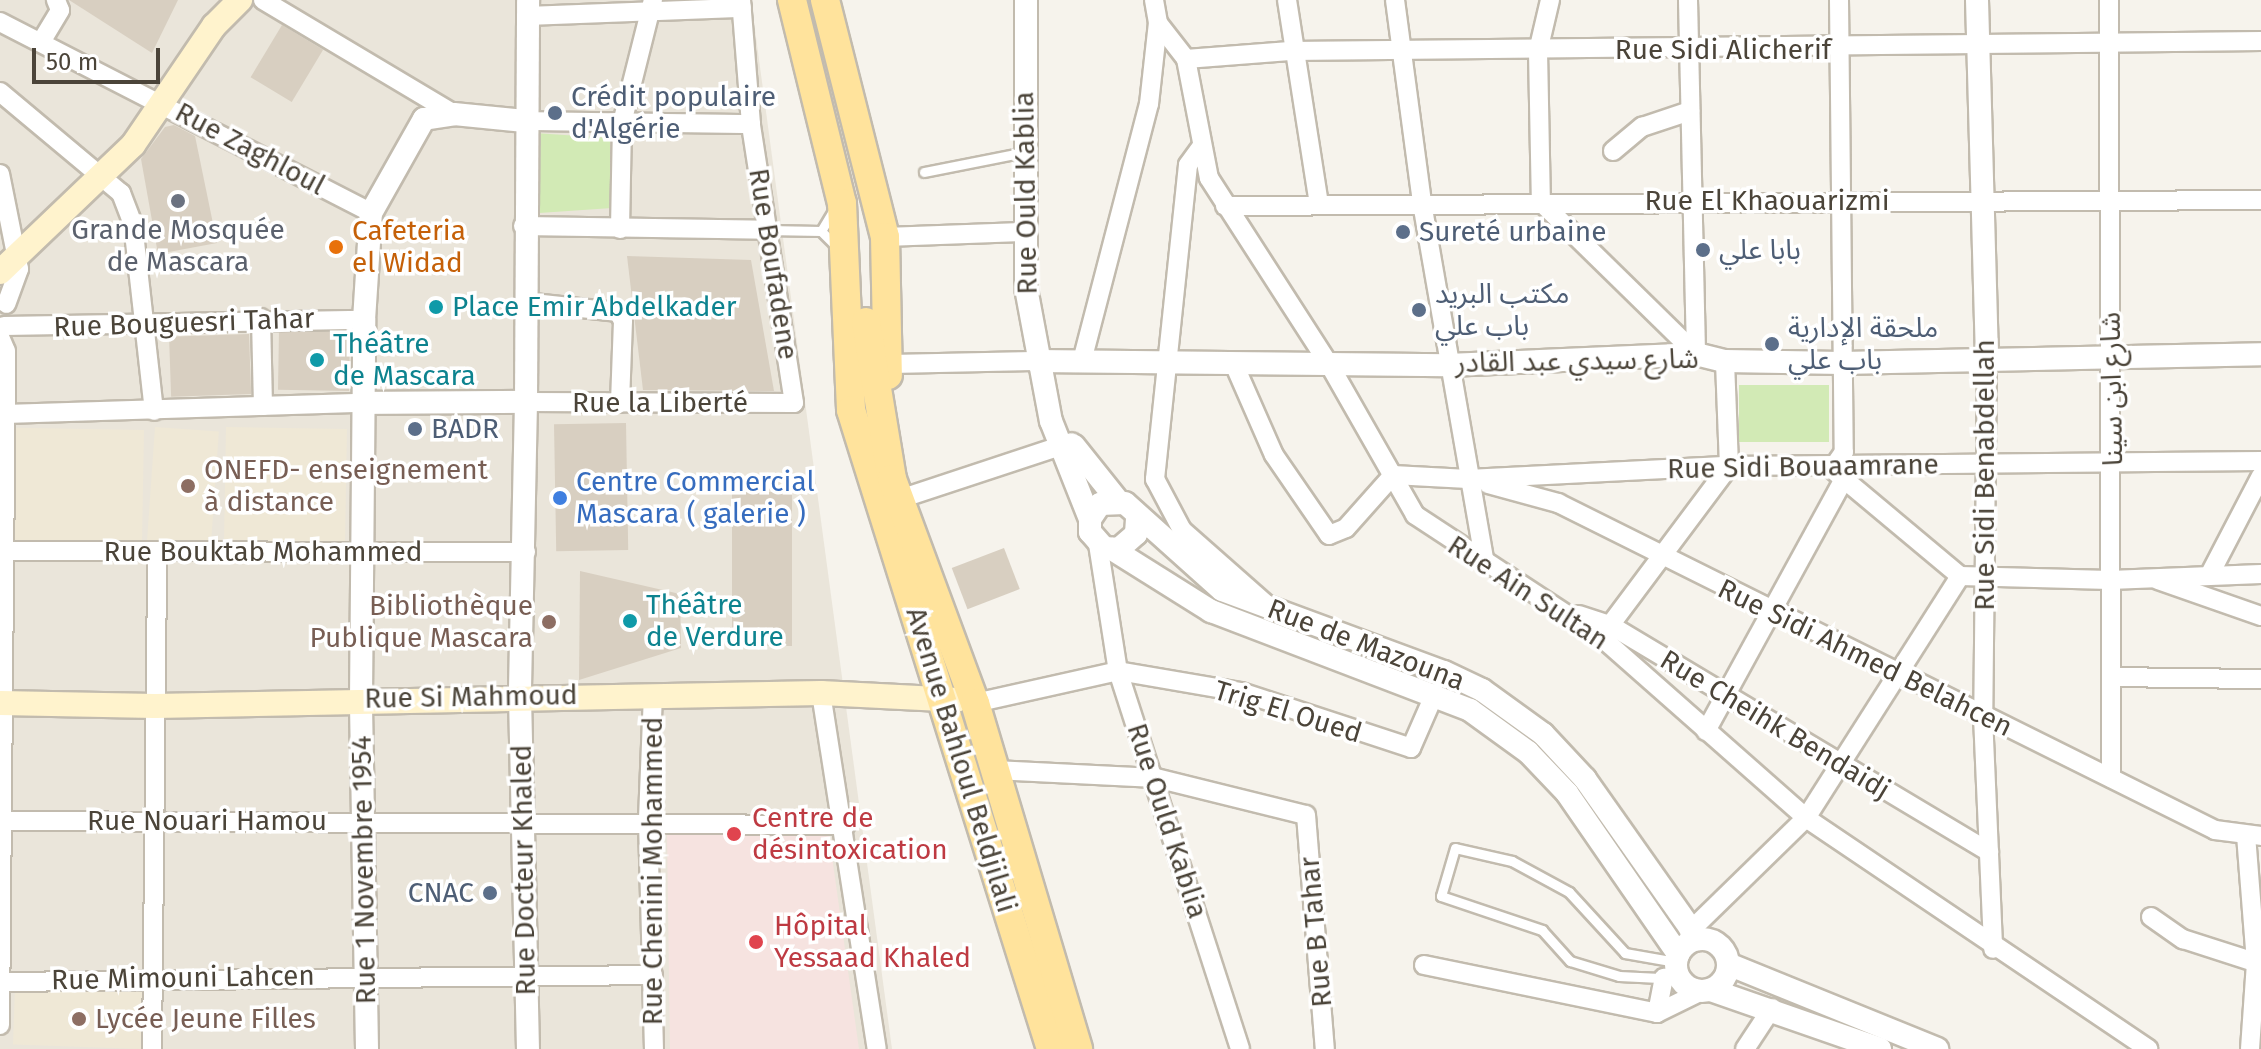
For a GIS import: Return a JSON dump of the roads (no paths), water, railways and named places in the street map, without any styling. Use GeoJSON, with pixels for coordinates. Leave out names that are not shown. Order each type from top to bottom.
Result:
{"type":"FeatureCollection","features":[{"type":"Feature","properties":{"kind":"main road"},"geometry":{"type":"LineString","coordinates":[[9,264],[98,180],[162,102],[214,26],[240,0]]}},
{"type":"Feature","properties":{"kind":"main road","name":"Avenue Bahloul Beldjilali"},"geometry":{"type":"LineString","coordinates":[[792,0],[841,198],[849,260],[851,410],[887,483],[975,703],[1078,1049]]}},
{"type":"Feature","properties":{"kind":"main road","name":"Avenue Bahloul Beldjilali"},"geometry":{"type":"LineString","coordinates":[[806,0],[864,219],[865,322],[887,483],[943,698],[1051,1049]]}},
{"type":"Feature","properties":{"kind":"main road","name":"Avenue Bahloul Beldjilali"},"geometry":{"type":"LineString","coordinates":[[825,0],[885,237],[887,483]]}},
{"type":"Feature","properties":{"kind":"main road","name":"Rue Si Mahmoud"},"geometry":{"type":"LineString","coordinates":[[2,703],[155,706],[361,698],[821,693],[943,698],[975,703]]}},
{"type":"Feature","properties":{"kind":"street"},"geometry":{"type":"LineString","coordinates":[[41,42],[60,10],[56,0]]}},
{"type":"Feature","properties":{"kind":"street"},"geometry":{"type":"LineString","coordinates":[[263,0],[454,114]]}},
{"type":"Feature","properties":{"kind":"street","name":"Rue Ould Kablia"},"geometry":{"type":"LineString","coordinates":[[1026,0],[1030,152],[1043,361]]}},
{"type":"Feature","properties":{"kind":"street","name":"Rue Ould Kablia"},"geometry":{"type":"LineString","coordinates":[[1039,0],[1022,232],[1043,361],[1090,519]]}},
{"type":"Feature","properties":{"kind":"street","name":"Rue Ain Sultan"},"geometry":{"type":"LineString","coordinates":[[1154,0],[1158,23],[1186,59],[1201,147],[1225,206],[1329,364],[1393,475],[1429,529],[1484,560],[1557,609]]}},
{"type":"Feature","properties":{"kind":"street"},"geometry":{"type":"LineString","coordinates":[[1287,0],[1290,51],[1319,204]]}},
{"type":"Feature","properties":{"kind":"street"},"geometry":{"type":"LineString","coordinates":[[1395,0],[1422,203],[1484,560]]}},
{"type":"Feature","properties":{"kind":"street"},"geometry":{"type":"LineString","coordinates":[[1550,0],[1538,51],[1541,202],[1696,354]]}},
{"type":"Feature","properties":{"kind":"street"},"geometry":{"type":"LineString","coordinates":[[1688,0],[1696,354]]}},
{"type":"Feature","properties":{"kind":"street"},"geometry":{"type":"LineString","coordinates":[[1706,731],[1771,613],[1841,467],[1839,0]]}},
{"type":"Feature","properties":{"kind":"street","name":"Rue Sidi Benabdellah"},"geometry":{"type":"LineString","coordinates":[[1977,0],[1980,201],[1987,357],[1982,462],[1987,577],[1983,716],[1993,949]]}},
{"type":"Feature","properties":{"kind":"street","name":"شارع ابن سينا"},"geometry":{"type":"LineString","coordinates":[[2109,0],[2108,200],[2114,462],[2110,580],[2111,778]]}},
{"type":"Feature","properties":{"kind":"street"},"geometry":{"type":"LineString","coordinates":[[529,8],[741,4]]}},
{"type":"Feature","properties":{"kind":"street","name":"Rue Boufadene"},"geometry":{"type":"LineString","coordinates":[[741,4],[751,124],[794,403]]}},
{"type":"Feature","properties":{"kind":"street"},"geometry":{"type":"LineString","coordinates":[[620,229],[622,123],[652,5]]}},
{"type":"Feature","properties":{"kind":"street","name":"Rue Docteur Khaled"},"geometry":{"type":"LineString","coordinates":[[528,1049],[520,697],[526,552],[523,226],[529,8]]}},
{"type":"Feature","properties":{"kind":"street","name":"Rue Zaghloul"},"geometry":{"type":"LineString","coordinates":[[0,22],[162,102],[371,213]]}},
{"type":"Feature","properties":{"kind":"street"},"geometry":{"type":"LineString","coordinates":[[1082,361],[1149,104],[1158,23]]}},
{"type":"Feature","properties":{"kind":"street","name":"Rue Sidi Alicherif"},"geometry":{"type":"LineString","coordinates":[[1186,59],[1290,51],[1840,50],[2261,41]]}},
{"type":"Feature","properties":{"kind":"street"},"geometry":{"type":"LineString","coordinates":[[0,92],[98,180],[121,193],[133,224],[148,326],[154,411]]}},
{"type":"Feature","properties":{"kind":"street"},"geometry":{"type":"LineString","coordinates":[[1613,151],[1642,127],[1690,111]]}},
{"type":"Feature","properties":{"kind":"street"},"geometry":{"type":"LineString","coordinates":[[371,213],[417,127],[434,115],[525,121],[751,124]]}},
{"type":"Feature","properties":{"kind":"street"},"geometry":{"type":"LineString","coordinates":[[1201,147],[1188,165],[1171,364],[1155,479],[1160,498],[1182,530],[1270,607]]}},
{"type":"Feature","properties":{"kind":"street"},"geometry":{"type":"LineString","coordinates":[[0,174],[9,264],[17,282],[3,299],[1,331],[6,351],[0,1025]]}},
{"type":"Feature","properties":{"kind":"street","name":"Rue El Khaouarizmi"},"geometry":{"type":"LineString","coordinates":[[1225,206],[1840,199],[2261,200]]}},
{"type":"Feature","properties":{"kind":"street","name":"Rue 1 Novembre 1954"},"geometry":{"type":"LineString","coordinates":[[367,1049],[361,698],[365,553],[364,320],[371,213]]}},
{"type":"Feature","properties":{"kind":"street"},"geometry":{"type":"LineString","coordinates":[[523,226],[767,230]]}},
{"type":"Feature","properties":{"kind":"street"},"geometry":{"type":"LineString","coordinates":[[885,237],[1022,232]]}},
{"type":"Feature","properties":{"kind":"street"},"geometry":{"type":"LineString","coordinates":[[524,302],[618,312],[623,321],[620,403]]}},
{"type":"Feature","properties":{"kind":"street"},"geometry":{"type":"LineString","coordinates":[[261,318],[263,406]]}},
{"type":"Feature","properties":{"kind":"street","name":"Rue Bouguesri Tahar"},"geometry":{"type":"LineString","coordinates":[[1,331],[261,318],[364,320]]}},
{"type":"Feature","properties":{"kind":"street","name":"شارع سيدي عبد القادر"},"geometry":{"type":"LineString","coordinates":[[1043,361],[1448,365],[1696,354],[1725,361],[1842,363],[1987,357],[2261,354]]}},
{"type":"Feature","properties":{"kind":"street"},"geometry":{"type":"LineString","coordinates":[[888,364],[1043,361]]}},
{"type":"Feature","properties":{"kind":"street"},"geometry":{"type":"LineString","coordinates":[[1606,631],[1665,558],[1729,466],[1725,361]]}},
{"type":"Feature","properties":{"kind":"street"},"geometry":{"type":"LineString","coordinates":[[1234,364],[1274,455],[1329,535],[1346,528],[1393,475]]}},
{"type":"Feature","properties":{"kind":"street"},"geometry":{"type":"LineString","coordinates":[[5,414],[363,403],[526,402]]}},
{"type":"Feature","properties":{"kind":"street","name":"Rue la Liberté"},"geometry":{"type":"LineString","coordinates":[[526,402],[794,403]]}},
{"type":"Feature","properties":{"kind":"street"},"geometry":{"type":"LineString","coordinates":[[887,483],[1066,444]]}},
{"type":"Feature","properties":{"kind":"street","name":"Rue Ould Kablia"},"geometry":{"type":"LineString","coordinates":[[1066,444],[1118,501]]}},
{"type":"Feature","properties":{"kind":"street","name":"Rue Sidi Bouaamrane"},"geometry":{"type":"LineString","coordinates":[[1393,475],[1468,479],[1729,466],[2261,461]]}},
{"type":"Feature","properties":{"kind":"street"},"geometry":{"type":"LineString","coordinates":[[1841,467],[1960,576],[2110,580],[2211,572],[2261,574]]}},
{"type":"Feature","properties":{"kind":"street"},"geometry":{"type":"LineString","coordinates":[[2211,572],[2261,476]]}},
{"type":"Feature","properties":{"kind":"street","name":"Rue Sidi Ahmed Belahcen"},"geometry":{"type":"LineString","coordinates":[[1468,479],[1558,503],[1771,613],[2215,830],[2254,835]]}},
{"type":"Feature","properties":{"kind":"street"},"geometry":{"type":"LineString","coordinates":[[1118,501],[1137,519],[1132,540],[1105,547],[1090,519],[1100,504],[1118,501]]}},
{"type":"Feature","properties":{"kind":"street","name":"Rue de Mazouna"},"geometry":{"type":"LineString","coordinates":[[1137,519],[1211,584],[1469,684],[1543,734],[1585,779],[1693,936]]}},
{"type":"Feature","properties":{"kind":"street","name":"Rue Ould Kablia"},"geometry":{"type":"LineString","coordinates":[[1105,547],[1118,671],[1240,1049]]}},
{"type":"Feature","properties":{"kind":"street","name":"Rue de Mazouna"},"geometry":{"type":"LineString","coordinates":[[1105,547],[1211,611],[1435,693],[1470,710],[1528,752],[1557,783],[1674,968]]}},
{"type":"Feature","properties":{"kind":"street","name":"Rue Bouktab Mohammed"},"geometry":{"type":"LineString","coordinates":[[2,551],[526,552]]}},
{"type":"Feature","properties":{"kind":"street"},"geometry":{"type":"LineString","coordinates":[[152,1049],[157,552]]}},
{"type":"Feature","properties":{"kind":"street"},"geometry":{"type":"LineString","coordinates":[[1657,1013],[1674,968],[1693,936],[1806,818],[1960,576]]}},
{"type":"Feature","properties":{"kind":"street"},"geometry":{"type":"LineString","coordinates":[[2154,578],[2261,616]]}},
{"type":"Feature","properties":{"kind":"street","name":"Rue Cheihk Bendaidj"},"geometry":{"type":"LineString","coordinates":[[1557,609],[1728,693],[1840,766],[1989,852]]}},
{"type":"Feature","properties":{"kind":"street","name":"Rue Ain Sultan"},"geometry":{"type":"LineString","coordinates":[[1606,631],[1706,731],[1806,818],[1993,949],[2148,1049]]}},
{"type":"Feature","properties":{"kind":"street"},"geometry":{"type":"LineString","coordinates":[[975,703],[1118,671]]}},
{"type":"Feature","properties":{"kind":"street","name":"Trig El Oued"},"geometry":{"type":"LineString","coordinates":[[1118,671],[1241,692],[1411,748],[1435,693]]}},
{"type":"Feature","properties":{"kind":"street"},"geometry":{"type":"LineString","coordinates":[[2111,677],[2261,679]]}},
{"type":"Feature","properties":{"kind":"street"},"geometry":{"type":"LineString","coordinates":[[821,693],[846,825],[877,1049]]}},
{"type":"Feature","properties":{"kind":"street","name":"Rue Chenini Mohammed"},"geometry":{"type":"LineString","coordinates":[[653,694],[648,821],[654,1049]]}},
{"type":"Feature","properties":{"kind":"street"},"geometry":{"type":"LineString","coordinates":[[994,770],[1151,778]]}},
{"type":"Feature","properties":{"kind":"street","name":"Rue B Tahar"},"geometry":{"type":"LineString","coordinates":[[1151,778],[1306,815],[1325,1049]]}},
{"type":"Feature","properties":{"kind":"street","name":"Rue Nouari Hamou"},"geometry":{"type":"LineString","coordinates":[[1,821],[521,820],[846,825]]}},
{"type":"Feature","properties":{"kind":"street"},"geometry":{"type":"LineString","coordinates":[[2250,1049],[2258,964],[2254,835]]}},
{"type":"Feature","properties":{"kind":"street"},"geometry":{"type":"LineString","coordinates":[[2151,917],[2183,939],[2258,964]]}},
{"type":"Feature","properties":{"kind":"street"},"geometry":{"type":"LineString","coordinates":[[1424,965],[1657,1013],[1723,980],[1728,964],[1719,944],[1693,936]]}},
{"type":"Feature","properties":{"kind":"street"},"geometry":{"type":"LineString","coordinates":[[1728,964],[1937,1049]]}},
{"type":"Feature","properties":{"kind":"street"},"geometry":{"type":"LineString","coordinates":[[1674,968],[1706,990],[1772,1008],[1880,1049]]}},
{"type":"Feature","properties":{"kind":"street","name":"Rue Mimouni Lahcen"},"geometry":{"type":"LineString","coordinates":[[0,982],[152,977],[653,975]]}},
{"type":"Feature","properties":{"kind":"street"},"geometry":{"type":"LineString","coordinates":[[1745,1049],[1772,1008]]}},
{"type":"Feature","properties":{"kind":"lane"},"geometry":{"type":"LineString","coordinates":[[924,172],[1030,152]]}},
{"type":"Feature","properties":{"kind":"lane"},"geometry":{"type":"LineString","coordinates":[[821,231],[841,198]]}},
{"type":"Feature","properties":{"kind":"lane"},"geometry":{"type":"LineString","coordinates":[[767,230],[821,231],[849,260]]}},
{"type":"Feature","properties":{"kind":"lane"},"geometry":{"type":"LineString","coordinates":[[1455,848],[1512,861],[1569,892],[1625,953],[1674,968],[1619,976],[1570,961],[1542,930],[1441,896],[1455,848]]}},
{"type":"Feature","properties":{"kind":"place","name":"Crédit populaire d'Algérie"},"geometry":{"type":"Point","coordinates":[555,113]}},
{"type":"Feature","properties":{"kind":"place","name":"Grande Mosquée de Mascara"},"geometry":{"type":"Point","coordinates":[178,201]}},
{"type":"Feature","properties":{"kind":"place","name":"Sureté urbaine"},"geometry":{"type":"Point","coordinates":[1403,232]}},
{"type":"Feature","properties":{"kind":"place","name":"Cafeteria el Widad"},"geometry":{"type":"Point","coordinates":[336,247]}},
{"type":"Feature","properties":{"kind":"place","name":"بابا علي"},"geometry":{"type":"Point","coordinates":[1703,250]}},
{"type":"Feature","properties":{"kind":"place","name":"Place Emir Abdelkader"},"geometry":{"type":"Point","coordinates":[436,307]}},
{"type":"Feature","properties":{"kind":"place","name":"مكتب البريد باب علي"},"geometry":{"type":"Point","coordinates":[1419,310]}},
{"type":"Feature","properties":{"kind":"place","name":"ملحقة الإدارية باب علي"},"geometry":{"type":"Point","coordinates":[1772,344]}},
{"type":"Feature","properties":{"kind":"place","name":"Théâtre de Mascara"},"geometry":{"type":"Point","coordinates":[317,360]}},
{"type":"Feature","properties":{"kind":"place","name":"BADR"},"geometry":{"type":"Point","coordinates":[415,429]}},
{"type":"Feature","properties":{"kind":"place","name":"ONEFD- enseignement à distance"},"geometry":{"type":"Point","coordinates":[188,486]}},
{"type":"Feature","properties":{"kind":"place","name":"Centre Commercial Mascara ( galerie )"},"geometry":{"type":"Point","coordinates":[560,498]}},
{"type":"Feature","properties":{"kind":"place","name":"Théâtre de Verdure"},"geometry":{"type":"Point","coordinates":[630,621]}},
{"type":"Feature","properties":{"kind":"place","name":"Bibliothèque Publique Mascara"},"geometry":{"type":"Point","coordinates":[549,622]}},
{"type":"Feature","properties":{"kind":"place","name":"Centre de désintoxication"},"geometry":{"type":"Point","coordinates":[734,834]}},
{"type":"Feature","properties":{"kind":"place","name":"CNAC"},"geometry":{"type":"Point","coordinates":[490,893]}},
{"type":"Feature","properties":{"kind":"place","name":"Hôpital Yessaad Khaled"},"geometry":{"type":"Point","coordinates":[756,942]}},
{"type":"Feature","properties":{"kind":"place","name":"Lycée Jeune Filles"},"geometry":{"type":"Point","coordinates":[79,1019]}}]}
